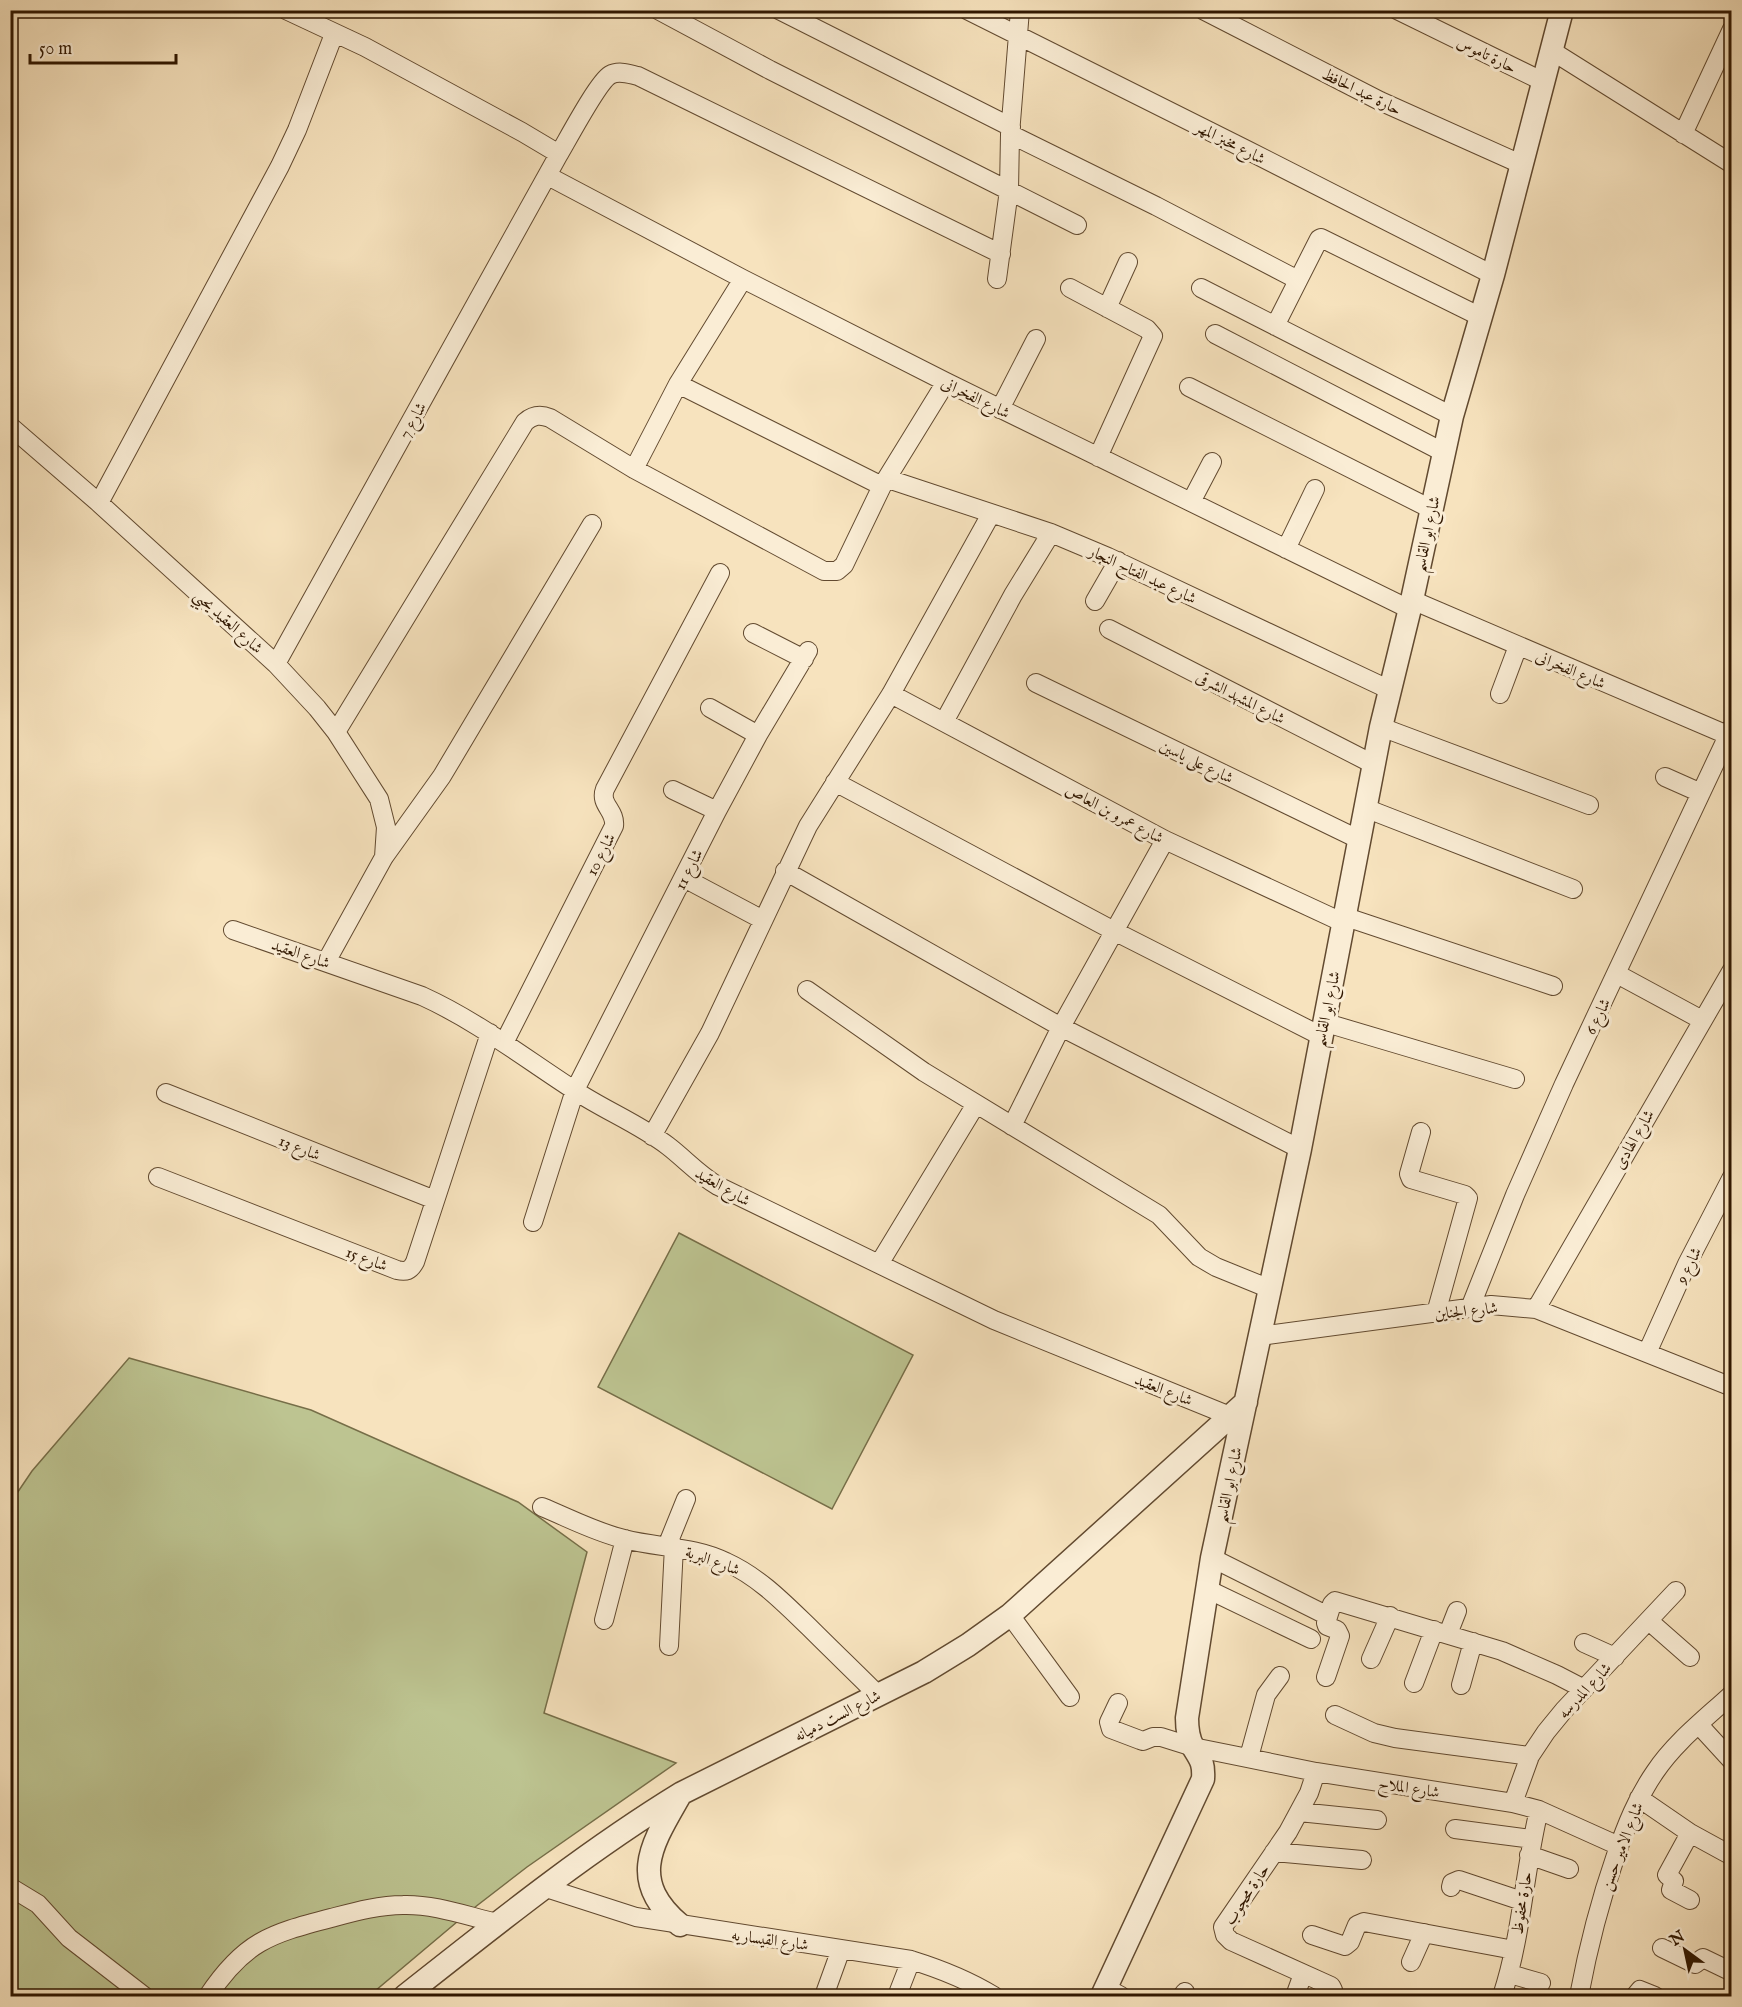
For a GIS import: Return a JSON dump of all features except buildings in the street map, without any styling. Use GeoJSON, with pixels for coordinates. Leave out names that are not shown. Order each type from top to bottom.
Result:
{"type":"FeatureCollection","features":[{"type":"Feature","properties":{"kind":"street"},"geometry":{"type":"LineString","coordinates":[[286,10],[365,47],[559,154]]}},
{"type":"Feature","properties":{"kind":"street"},"geometry":{"type":"LineString","coordinates":[[658,10],[770,70],[1077,225]]}},
{"type":"Feature","properties":{"kind":"street"},"geometry":{"type":"LineString","coordinates":[[778,10],[1298,280]]}},
{"type":"Feature","properties":{"kind":"street","name":"شارع مخبز المهر"},"geometry":{"type":"LineString","coordinates":[[967,10],[1237,144],[1493,275]]}},
{"type":"Feature","properties":{"kind":"street"},"geometry":{"type":"LineString","coordinates":[[997,279],[1009,190],[1010,130],[1020,10]]}},
{"type":"Feature","properties":{"kind":"street","name":"حارة عبد الحافظ"},"geometry":{"type":"LineString","coordinates":[[1203,10],[1380,101],[1523,165]]}},
{"type":"Feature","properties":{"kind":"street","name":"حارة تاموس"},"geometry":{"type":"LineString","coordinates":[[1398,10],[1544,82]]}},
{"type":"Feature","properties":{"kind":"street","name":"شارع ابو القاسم"},"geometry":{"type":"LineString","coordinates":[[1110,1994],[1203,1779],[1203,1767],[1200,1756],[1189,1737],[1187,1718],[1238,1409],[1260,1336],[1300,1149],[1373,764],[1443,452],[1523,165],[1562,10]]}},
{"type":"Feature","properties":{"kind":"street"},"geometry":{"type":"LineString","coordinates":[[1683,134],[1731,29]]}},
{"type":"Feature","properties":{"kind":"street"},"geometry":{"type":"LineString","coordinates":[[99,503],[280,166],[334,34]]}},
{"type":"Feature","properties":{"kind":"street"},"geometry":{"type":"LineString","coordinates":[[1552,51],[1731,164]]}},
{"type":"Feature","properties":{"kind":"street","name":"شارع 7"},"geometry":{"type":"LineString","coordinates":[[276,664],[559,154],[600,87],[610,75],[625,73],[638,76],[1001,254]]}},
{"type":"Feature","properties":{"kind":"street","name":"شارع الفخرانى"},"geometry":{"type":"LineString","coordinates":[[548,176],[743,279],[946,382],[1286,549],[1410,605],[1518,646],[1730,733]]}},
{"type":"Feature","properties":{"kind":"street"},"geometry":{"type":"LineString","coordinates":[[1275,326],[1319,238],[1481,317]]}},
{"type":"Feature","properties":{"kind":"street"},"geometry":{"type":"LineString","coordinates":[[1107,308],[1128,262]]}},
{"type":"Feature","properties":{"kind":"street"},"geometry":{"type":"LineString","coordinates":[[634,469],[678,384],[743,279]]}},
{"type":"Feature","properties":{"kind":"street"},"geometry":{"type":"LineString","coordinates":[[1070,288],[1147,329],[1153,336],[1098,457]]}},
{"type":"Feature","properties":{"kind":"street"},"geometry":{"type":"LineString","coordinates":[[1201,288],[1452,416]]}},
{"type":"Feature","properties":{"kind":"street"},"geometry":{"type":"LineString","coordinates":[[1215,334],[1443,452]]}},
{"type":"Feature","properties":{"kind":"street"},"geometry":{"type":"LineString","coordinates":[[1000,409],[1036,339]]}},
{"type":"Feature","properties":{"kind":"street"},"geometry":{"type":"LineString","coordinates":[[336,732],[525,422],[535,416],[545,416],[634,469],[824,571],[837,571],[844,565],[885,483],[946,382]]}},
{"type":"Feature","properties":{"kind":"street","name":"شارع عبد الفتاح النجار"},"geometry":{"type":"LineString","coordinates":[[678,384],[885,483],[1051,533],[1118,561],[1390,690]]}},
{"type":"Feature","properties":{"kind":"street"},"geometry":{"type":"LineString","coordinates":[[1189,387],[1431,509]]}},
{"type":"Feature","properties":{"kind":"street","name":"شارع العقيد يحيي"},"geometry":{"type":"LineString","coordinates":[[10,426],[99,503],[276,664],[297,686],[336,732],[379,799],[386,827],[384,857]]}},
{"type":"Feature","properties":{"kind":"street"},"geometry":{"type":"LineString","coordinates":[[1191,502],[1212,462]]}},
{"type":"Feature","properties":{"kind":"street"},"geometry":{"type":"LineString","coordinates":[[1286,549],[1316,489]]}},
{"type":"Feature","properties":{"kind":"street"},"geometry":{"type":"LineString","coordinates":[[652,1136],[710,1033],[808,826],[891,694],[991,514]]}},
{"type":"Feature","properties":{"kind":"street"},"geometry":{"type":"LineString","coordinates":[[326,962],[384,857],[442,776],[592,524]]}},
{"type":"Feature","properties":{"kind":"street"},"geometry":{"type":"LineString","coordinates":[[944,722],[1013,595],[1051,533]]}},
{"type":"Feature","properties":{"kind":"street"},"geometry":{"type":"LineString","coordinates":[[1095,601],[1118,561]]}},
{"type":"Feature","properties":{"kind":"street","name":"شارع 10"},"geometry":{"type":"LineString","coordinates":[[498,1037],[614,826],[615,819],[612,812],[603,802],[605,789],[720,573]]}},
{"type":"Feature","properties":{"kind":"street","name":"شارع المشهد الشرقى"},"geometry":{"type":"LineString","coordinates":[[1109,629],[1373,764]]}},
{"type":"Feature","properties":{"kind":"street","name":"شارع 11"},"geometry":{"type":"LineString","coordinates":[[532,1222],[575,1090],[717,811],[758,735],[806,655],[753,633]]}},
{"type":"Feature","properties":{"kind":"street"},"geometry":{"type":"LineString","coordinates":[[1500,694],[1518,646]]}},
{"type":"Feature","properties":{"kind":"street","name":"شارع على ياسين"},"geometry":{"type":"LineString","coordinates":[[1036,683],[1358,839]]}},
{"type":"Feature","properties":{"kind":"street","name":"شارع عمرو بن العاص"},"geometry":{"type":"LineString","coordinates":[[891,694],[1165,840],[1345,920],[1553,986]]}},
{"type":"Feature","properties":{"kind":"street"},"geometry":{"type":"LineString","coordinates":[[710,708],[758,735]]}},
{"type":"Feature","properties":{"kind":"street"},"geometry":{"type":"LineString","coordinates":[[1381,727],[1589,806]]}},
{"type":"Feature","properties":{"kind":"street","name":"شارع 6"},"geometry":{"type":"LineString","coordinates":[[1470,1308],[1564,1084],[1730,733]]}},
{"type":"Feature","properties":{"kind":"street"},"geometry":{"type":"LineString","coordinates":[[1665,777],[1701,793]]}},
{"type":"Feature","properties":{"kind":"street"},"geometry":{"type":"LineString","coordinates":[[835,782],[1114,931],[1322,1029],[1515,1079]]}},
{"type":"Feature","properties":{"kind":"street"},"geometry":{"type":"LineString","coordinates":[[673,790],[717,811]]}},
{"type":"Feature","properties":{"kind":"street"},"geometry":{"type":"LineString","coordinates":[[1365,808],[1573,890]]}},
{"type":"Feature","properties":{"kind":"street"},"geometry":{"type":"LineString","coordinates":[[1012,1126],[1061,1027],[1165,840]]}},
{"type":"Feature","properties":{"kind":"street"},"geometry":{"type":"LineString","coordinates":[[785,871],[1061,1027],[1300,1149]]}},
{"type":"Feature","properties":{"kind":"street"},"geometry":{"type":"LineString","coordinates":[[684,878],[763,920]]}},
{"type":"Feature","properties":{"kind":"street","name":"شارع العقيد"},"geometry":{"type":"LineString","coordinates":[[233,930],[422,996],[463,1016],[575,1090],[669,1147],[707,1180],[994,1320],[1238,1409]]}},
{"type":"Feature","properties":{"kind":"street","name":"شارع الهادى"},"geometry":{"type":"LineString","coordinates":[[1536,1309],[1731,970]]}},
{"type":"Feature","properties":{"kind":"street"},"geometry":{"type":"LineString","coordinates":[[1617,974],[1702,1020]]}},
{"type":"Feature","properties":{"kind":"street"},"geometry":{"type":"LineString","coordinates":[[807,990],[924,1072],[1159,1215],[1199,1257],[1216,1267],[1270,1289]]}},
{"type":"Feature","properties":{"kind":"street","name":"شارع 15"},"geometry":{"type":"LineString","coordinates":[[158,1177],[404,1272],[411,1269],[415,1262],[435,1200],[498,1037]]}},
{"type":"Feature","properties":{"kind":"street","name":"شارع 13"},"geometry":{"type":"LineString","coordinates":[[166,1093],[435,1200]]}},
{"type":"Feature","properties":{"kind":"street"},"geometry":{"type":"LineString","coordinates":[[879,1264],[976,1104]]}},
{"type":"Feature","properties":{"kind":"street"},"geometry":{"type":"LineString","coordinates":[[1421,1132],[1409,1174],[1411,1179],[1468,1198],[1436,1313]]}},
{"type":"Feature","properties":{"kind":"street","name":"شارع 9"},"geometry":{"type":"LineString","coordinates":[[1647,1353],[1731,1178]]}},
{"type":"Feature","properties":{"kind":"street","name":"شارع الجناين"},"geometry":{"type":"LineString","coordinates":[[1260,1336],[1491,1305],[1536,1309],[1731,1387]]}},
{"type":"Feature","properties":{"kind":"street","name":"شارع الست دميانه"},"geometry":{"type":"LineString","coordinates":[[405,1996],[543,1887],[611,1838],[682,1793],[924,1672],[968,1645],[1010,1615],[1238,1409]]}},
{"type":"Feature","properties":{"kind":"street"},"geometry":{"type":"LineString","coordinates":[[669,1646],[670,1546],[686,1498]]}},
{"type":"Feature","properties":{"kind":"street","name":"شارع البربة"},"geometry":{"type":"LineString","coordinates":[[542,1507],[625,1539],[703,1553],[747,1572],[766,1586],[878,1695]]}},
{"type":"Feature","properties":{"kind":"street"},"geometry":{"type":"LineString","coordinates":[[604,1620],[625,1539]]}},
{"type":"Feature","properties":{"kind":"street"},"geometry":{"type":"LineString","coordinates":[[1212,1558],[1328,1616]]}},
{"type":"Feature","properties":{"kind":"street"},"geometry":{"type":"LineString","coordinates":[[1207,1589],[1311,1639]]}},
{"type":"Feature","properties":{"kind":"street","name":"شارع المدرسه"},"geometry":{"type":"LineString","coordinates":[[1513,1803],[1530,1756],[1564,1710],[1676,1591]]}},
{"type":"Feature","properties":{"kind":"street"},"geometry":{"type":"LineString","coordinates":[[1326,1677],[1340,1636],[1337,1630],[1326,1624],[1335,1601],[1390,1616],[1530,1662],[1584,1689]]}},
{"type":"Feature","properties":{"kind":"street"},"geometry":{"type":"LineString","coordinates":[[1414,1683],[1441,1632],[1457,1611]]}},
{"type":"Feature","properties":{"kind":"street"},"geometry":{"type":"LineString","coordinates":[[1010,1615],[1070,1697]]}},
{"type":"Feature","properties":{"kind":"street"},"geometry":{"type":"LineString","coordinates":[[1371,1659],[1390,1616]]}},
{"type":"Feature","properties":{"kind":"street"},"geometry":{"type":"LineString","coordinates":[[1649,1621],[1690,1657]]}},
{"type":"Feature","properties":{"kind":"street"},"geometry":{"type":"LineString","coordinates":[[1461,1685],[1473,1642]]}},
{"type":"Feature","properties":{"kind":"street"},"geometry":{"type":"LineString","coordinates":[[1584,1643],[1615,1657]]}},
{"type":"Feature","properties":{"kind":"street"},"geometry":{"type":"LineString","coordinates":[[1249,1757],[1266,1695],[1280,1677]]}},
{"type":"Feature","properties":{"kind":"street","name":"شارع الامير حسن"},"geometry":{"type":"LineString","coordinates":[[1579,1996],[1588,1946],[1602,1896],[1639,1798],[1675,1747],[1731,1694]]}},
{"type":"Feature","properties":{"kind":"street","name":"شارع الملاح"},"geometry":{"type":"LineString","coordinates":[[1118,1703],[1109,1722],[1111,1729],[1143,1741],[1157,1736],[1193,1747],[1316,1772],[1513,1803],[1539,1810],[1619,1846]]}},
{"type":"Feature","properties":{"kind":"street"},"geometry":{"type":"LineString","coordinates":[[1335,1715],[1374,1733],[1395,1738],[1530,1756]]}},
{"type":"Feature","properties":{"kind":"street"},"geometry":{"type":"LineString","coordinates":[[1699,1725],[1731,1761]]}},
{"type":"Feature","properties":{"kind":"street","name":"حارة محجوب"},"geometry":{"type":"LineString","coordinates":[[1316,1772],[1299,1812],[1223,1927],[1225,1935],[1231,1941],[1333,1988],[1331,1996]]}},
{"type":"Feature","properties":{"kind":"street"},"geometry":{"type":"LineString","coordinates":[[680,1925],[666,1914],[656,1899],[650,1883],[649,1865],[652,1848],[659,1832],[682,1793]]}},
{"type":"Feature","properties":{"kind":"street"},"geometry":{"type":"LineString","coordinates":[[1639,1798],[1690,1833],[1731,1856]]}},
{"type":"Feature","properties":{"kind":"street","name":"حارة محفوظ"},"geometry":{"type":"LineString","coordinates":[[1502,1996],[1510,1974],[1530,1847],[1539,1810]]}},
{"type":"Feature","properties":{"kind":"street"},"geometry":{"type":"LineString","coordinates":[[1299,1812],[1377,1820]]}},
{"type":"Feature","properties":{"kind":"street"},"geometry":{"type":"LineString","coordinates":[[1455,1829],[1530,1847],[1569,1869]]}},
{"type":"Feature","properties":{"kind":"street"},"geometry":{"type":"LineString","coordinates":[[1690,1833],[1667,1875],[1674,1881],[1671,1890],[1690,1900]]}},
{"type":"Feature","properties":{"kind":"street"},"geometry":{"type":"LineString","coordinates":[[1274,1852],[1362,1860]]}},
{"type":"Feature","properties":{"kind":"street"},"geometry":{"type":"LineString","coordinates":[[1451,1887],[1452,1883],[1459,1880],[1522,1901]]}},
{"type":"Feature","properties":{"kind":"street"},"geometry":{"type":"LineString","coordinates":[[10,1887],[38,1904],[69,1938],[144,1996]]}},
{"type":"Feature","properties":{"kind":"street","name":"شارع القيساريه"},"geometry":{"type":"LineString","coordinates":[[543,1887],[636,1917],[911,1960],[945,1971],[975,1991],[994,1996]]}},
{"type":"Feature","properties":{"kind":"street"},"geometry":{"type":"LineString","coordinates":[[208,1996],[234,1962],[260,1942],[289,1929],[334,1917],[374,1908],[403,1905],[433,1908],[497,1923]]}},
{"type":"Feature","properties":{"kind":"street"},"geometry":{"type":"LineString","coordinates":[[1312,1935],[1345,1946],[1350,1942],[1357,1925],[1364,1922],[1514,1950]]}},
{"type":"Feature","properties":{"kind":"street"},"geometry":{"type":"LineString","coordinates":[[1411,1962],[1424,1933]]}},
{"type":"Feature","properties":{"kind":"street"},"geometry":{"type":"LineString","coordinates":[[1662,1948],[1693,1964],[1698,1964],[1703,1958],[1731,1972]]}},
{"type":"Feature","properties":{"kind":"street"},"geometry":{"type":"LineString","coordinates":[[824,1996],[841,1949]]}},
{"type":"Feature","properties":{"kind":"street"},"geometry":{"type":"LineString","coordinates":[[897,1996],[911,1960]]}},
{"type":"Feature","properties":{"kind":"street"},"geometry":{"type":"LineString","coordinates":[[1295,1996],[1303,1974]]}},
{"type":"Feature","properties":{"kind":"street"},"geometry":{"type":"LineString","coordinates":[[1510,1974],[1541,1983]]}},
{"type":"Feature","properties":{"kind":"street"},"geometry":{"type":"LineString","coordinates":[[1635,1996],[1640,1990],[1655,1996]]}},
{"type":"Feature","properties":{"kind":"green space"},"geometry":{"type":"Polygon","coordinates":[[[679,1233],[913,1355],[832,1509],[598,1387],[679,1233]]]}},
{"type":"Feature","properties":{"kind":"green space"},"geometry":{"type":"Polygon","coordinates":[[[129,1358],[311,1410],[518,1502],[587,1552],[544,1713],[676,1763],[527,1867],[470,1911],[369,1996],[11,1996],[11,1502],[32,1471],[129,1358]]]}}]}
